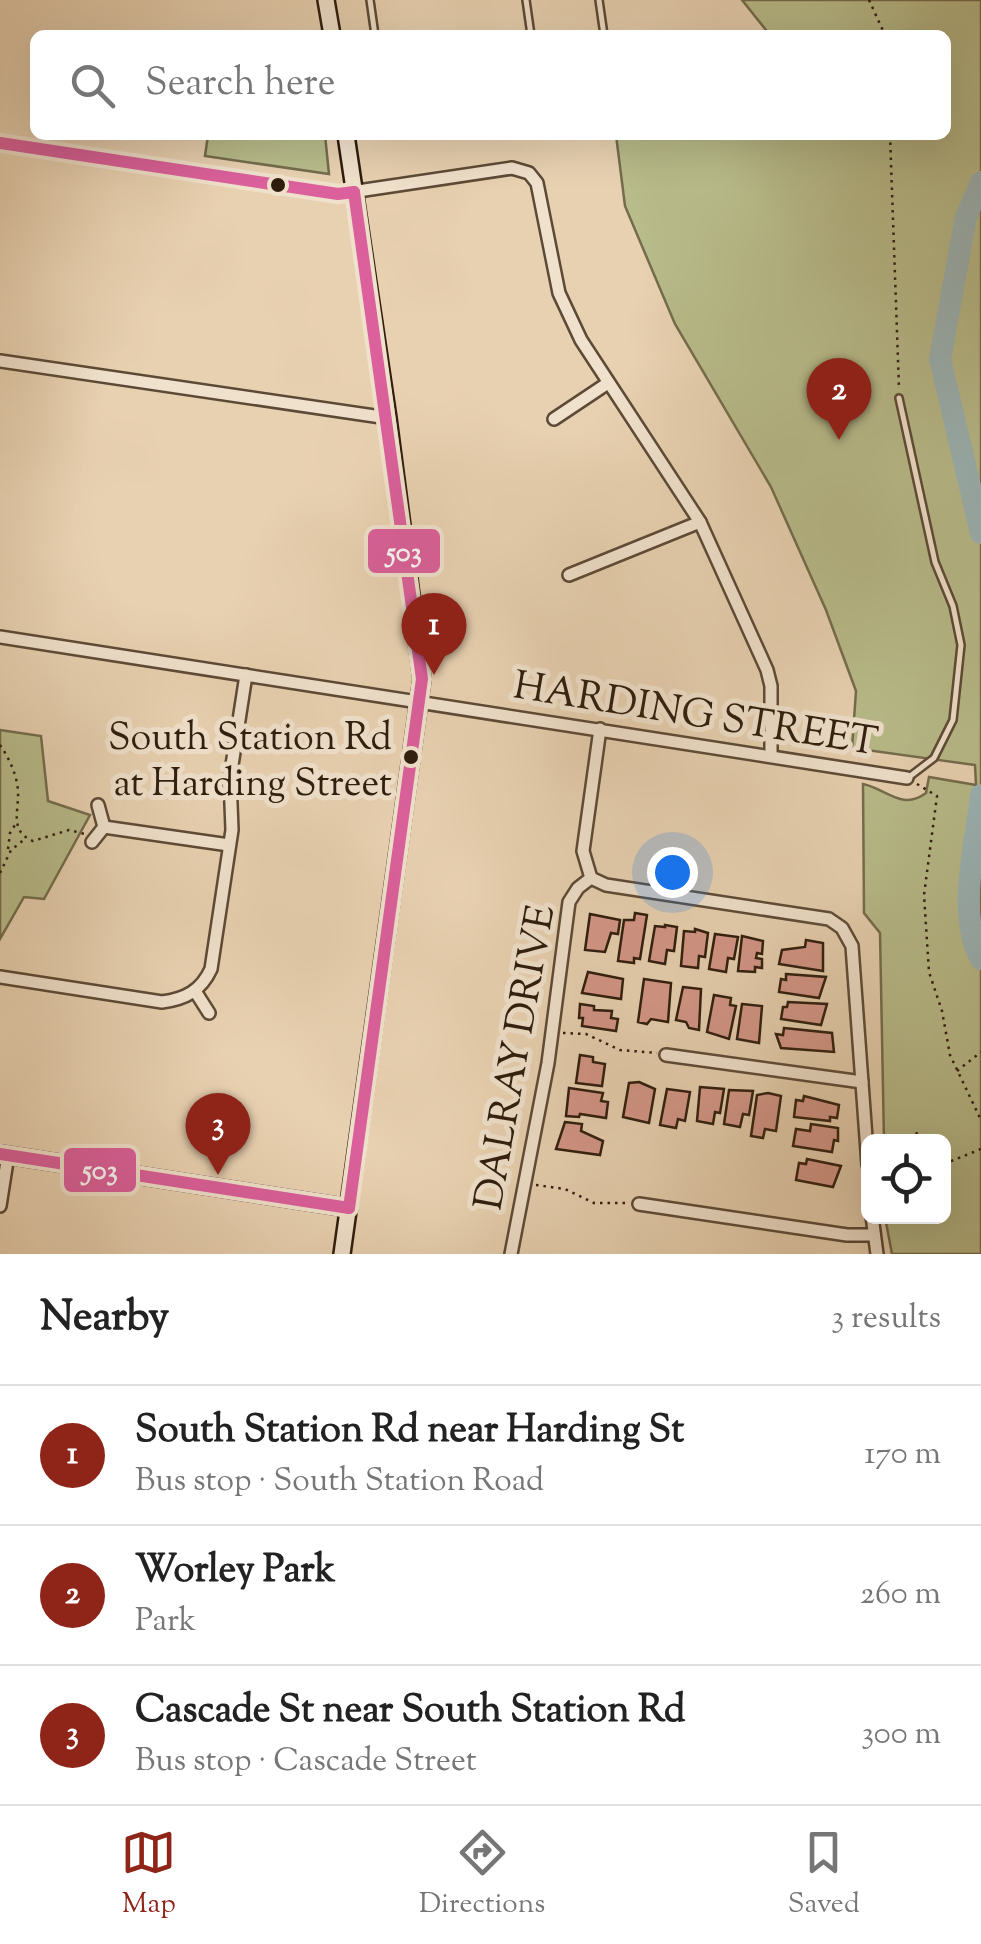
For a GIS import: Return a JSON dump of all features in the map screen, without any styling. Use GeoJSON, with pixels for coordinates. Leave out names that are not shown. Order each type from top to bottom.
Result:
{"type":"FeatureCollection","features":[{"type":"Feature","properties":{"kind":"main road"},"geometry":{"type":"LineString","coordinates":[[330,1],[332,30]]}},
{"type":"Feature","properties":{"kind":"main road"},"geometry":{"type":"LineString","coordinates":[[342,1254],[420,702],[418,639],[347,140]]}},
{"type":"Feature","properties":{"kind":"main road"},"geometry":{"type":"LineString","coordinates":[[4,1154],[349,1208]]}},
{"type":"Feature","properties":{"kind":"street"},"geometry":{"type":"LineString","coordinates":[[0,142],[338,194],[512,168],[529,173],[537,183],[559,293],[581,340],[700,522],[767,670],[771,686],[771,755]]}},
{"type":"Feature","properties":{"kind":"street"},"geometry":{"type":"LineString","coordinates":[[0,360],[388,418]]}},
{"type":"Feature","properties":{"kind":"street"},"geometry":{"type":"LineString","coordinates":[[554,419],[608,383]]}},
{"type":"Feature","properties":{"kind":"street"},"geometry":{"type":"LineString","coordinates":[[569,575],[700,522]]}},
{"type":"Feature","properties":{"kind":"street","name":"HARDING STREET"},"geometry":{"type":"LineString","coordinates":[[0,638],[907,778]]}},
{"type":"Feature","properties":{"kind":"street"},"geometry":{"type":"LineString","coordinates":[[0,977],[162,1002],[196,991],[211,969],[230,844],[230,778],[246,674]]}},
{"type":"Feature","properties":{"kind":"street"},"geometry":{"type":"LineString","coordinates":[[600,729],[584,850],[591,878],[606,885],[829,919],[842,928],[852,946],[866,1134]]}},
{"type":"Feature","properties":{"kind":"street"},"geometry":{"type":"LineString","coordinates":[[98,806],[104,827]]}},
{"type":"Feature","properties":{"kind":"street"},"geometry":{"type":"LineString","coordinates":[[104,827],[230,844]]}},
{"type":"Feature","properties":{"kind":"street"},"geometry":{"type":"LineString","coordinates":[[92,842],[104,827]]}},
{"type":"Feature","properties":{"kind":"street","name":"DALRAY DRIVE"},"geometry":{"type":"LineString","coordinates":[[511,1254],[552,1033],[570,902],[578,888],[591,878]]}},
{"type":"Feature","properties":{"kind":"street"},"geometry":{"type":"LineString","coordinates":[[196,991],[208,1013]]}},
{"type":"Feature","properties":{"kind":"street"},"geometry":{"type":"LineString","coordinates":[[666,1055],[862,1082]]}},
{"type":"Feature","properties":{"kind":"street"},"geometry":{"type":"LineString","coordinates":[[0,1206],[4,1154]]}},
{"type":"Feature","properties":{"kind":"street"},"geometry":{"type":"LineString","coordinates":[[639,1204],[846,1235],[874,1235]]}},
{"type":"Feature","properties":{"kind":"street"},"geometry":{"type":"LineString","coordinates":[[873,1224],[877,1254]]}},
{"type":"Feature","properties":{"kind":"lane"},"geometry":{"type":"LineString","coordinates":[[370,0],[374,30]]}},
{"type":"Feature","properties":{"kind":"lane"},"geometry":{"type":"LineString","coordinates":[[526,0],[530,30]]}},
{"type":"Feature","properties":{"kind":"lane"},"geometry":{"type":"LineString","coordinates":[[599,0],[603,30]]}},
{"type":"Feature","properties":{"kind":"lane"},"geometry":{"type":"LineString","coordinates":[[900,398],[935,562],[953,606],[961,645],[953,720],[934,758],[907,778]]}},
{"type":"Feature","properties":{"kind":"path"},"geometry":{"type":"LineString","coordinates":[[869,0],[883,30]]}},
{"type":"Feature","properties":{"kind":"path"},"geometry":{"type":"LineString","coordinates":[[890,140],[900,398]]}},
{"type":"Feature","properties":{"kind":"path"},"geometry":{"type":"LineString","coordinates":[[0,746],[12,764],[18,790],[16,824],[7,847],[10,852]]}},
{"type":"Feature","properties":{"kind":"path"},"geometry":{"type":"LineString","coordinates":[[907,778],[937,796],[924,895],[929,972],[956,1072],[981,1120]]}},
{"type":"Feature","properties":{"kind":"path"},"geometry":{"type":"LineString","coordinates":[[16,824],[26,838]]}},
{"type":"Feature","properties":{"kind":"path"},"geometry":{"type":"LineString","coordinates":[[0,873],[10,852],[26,838],[44,839],[69,830],[90,837],[104,827]]}},
{"type":"Feature","properties":{"kind":"path"},"geometry":{"type":"LineString","coordinates":[[552,1033],[586,1034],[620,1050],[666,1055]]}},
{"type":"Feature","properties":{"kind":"path"},"geometry":{"type":"LineString","coordinates":[[956,1072],[981,1052]]}},
{"type":"Feature","properties":{"kind":"path"},"geometry":{"type":"LineString","coordinates":[[917,1129],[917,1134]]}},
{"type":"Feature","properties":{"kind":"path"},"geometry":{"type":"LineString","coordinates":[[951,1161],[981,1149]]}},
{"type":"Feature","properties":{"kind":"path"},"geometry":{"type":"LineString","coordinates":[[524,1183],[565,1189],[594,1203],[639,1204]]}},
{"type":"Feature","properties":{"kind":"green space"},"geometry":{"type":"Polygon","coordinates":[[[742,0],[981,0],[981,1254],[892,1254],[886,1224],[951,1224],[951,1134],[884,1134],[880,933],[864,913],[863,784],[909,800],[926,793],[929,777],[976,785],[975,765],[852,748],[856,691],[826,610],[771,487],[675,324],[625,206],[617,140],[951,140],[951,30],[766,30],[742,0]]]}},
{"type":"Feature","properties":{"kind":"green space"},"geometry":{"type":"Polygon","coordinates":[[[207,140],[326,140],[329,174],[205,156],[207,140]]]}},
{"type":"Feature","properties":{"kind":"green space"},"geometry":{"type":"Polygon","coordinates":[[[0,730],[41,736],[48,801],[90,815],[44,899],[24,897],[0,939],[0,730]]]}},
{"type":"Feature","properties":{"kind":"building"},"geometry":{"type":"Polygon","coordinates":[[[635,913],[647,915],[640,959],[634,958],[634,963],[618,961],[624,920],[634,920],[635,913]]]}},
{"type":"Feature","properties":{"kind":"building"},"geometry":{"type":"Polygon","coordinates":[[[590,914],[620,920],[618,934],[611,933],[605,952],[585,950],[590,914]]]}},
{"type":"Feature","properties":{"kind":"building"},"geometry":{"type":"Polygon","coordinates":[[[655,926],[677,927],[674,951],[667,950],[665,964],[649,961],[655,926]]]}},
{"type":"Feature","properties":{"kind":"building"},"geometry":{"type":"Polygon","coordinates":[[[684,931],[708,933],[705,957],[699,956],[698,968],[681,966],[684,931]]]}},
{"type":"Feature","properties":{"kind":"building"},"geometry":{"type":"Polygon","coordinates":[[[715,934],[738,937],[734,959],[728,958],[726,972],[709,969],[715,934]]]}},
{"type":"Feature","properties":{"kind":"building"},"geometry":{"type":"Polygon","coordinates":[[[742,936],[763,941],[762,954],[757,953],[756,958],[762,959],[762,968],[755,967],[755,972],[738,971],[742,936]]]}},
{"type":"Feature","properties":{"kind":"building"},"geometry":{"type":"Polygon","coordinates":[[[806,940],[823,943],[823,971],[779,964],[782,950],[805,947],[806,940]]]}},
{"type":"Feature","properties":{"kind":"building"},"geometry":{"type":"Polygon","coordinates":[[[588,972],[623,979],[621,999],[582,993],[588,972]]]}},
{"type":"Feature","properties":{"kind":"building"},"geometry":{"type":"Polygon","coordinates":[[[786,974],[826,977],[819,998],[779,992],[786,974]]]}},
{"type":"Feature","properties":{"kind":"building"},"geometry":{"type":"Polygon","coordinates":[[[644,979],[671,983],[668,1022],[638,1022],[644,979]]]}},
{"type":"Feature","properties":{"kind":"building"},"geometry":{"type":"Polygon","coordinates":[[[683,987],[701,989],[699,1030],[676,1020],[683,987]]]}},
{"type":"Feature","properties":{"kind":"building"},"geometry":{"type":"Polygon","coordinates":[[[714,995],[731,998],[730,1005],[736,1006],[729,1039],[707,1032],[714,995]]]}},
{"type":"Feature","properties":{"kind":"building"},"geometry":{"type":"Polygon","coordinates":[[[788,1002],[827,1004],[821,1025],[781,1019],[788,1002]]]}},
{"type":"Feature","properties":{"kind":"building"},"geometry":{"type":"Polygon","coordinates":[[[580,1004],[612,1011],[611,1018],[618,1019],[616,1031],[582,1026],[580,1004]]]}},
{"type":"Feature","properties":{"kind":"building"},"geometry":{"type":"Polygon","coordinates":[[[742,1004],[762,1006],[759,1043],[737,1039],[742,1004]]]}},
{"type":"Feature","properties":{"kind":"building"},"geometry":{"type":"Polygon","coordinates":[[[784,1028],[832,1033],[834,1052],[781,1048],[776,1034],[783,1035],[784,1028]]]}},
{"type":"Feature","properties":{"kind":"building"},"geometry":{"type":"Polygon","coordinates":[[[580,1055],[605,1064],[602,1086],[576,1083],[580,1055]]]}},
{"type":"Feature","properties":{"kind":"building"},"geometry":{"type":"Polygon","coordinates":[[[639,1082],[655,1089],[649,1123],[623,1117],[629,1083],[639,1082]]]}},
{"type":"Feature","properties":{"kind":"building"},"geometry":{"type":"Polygon","coordinates":[[[700,1087],[724,1089],[720,1113],[715,1112],[713,1124],[697,1121],[700,1087]]]}},
{"type":"Feature","properties":{"kind":"building"},"geometry":{"type":"Polygon","coordinates":[[[569,1088],[603,1093],[601,1101],[608,1102],[606,1118],[566,1116],[569,1088]]]}},
{"type":"Feature","properties":{"kind":"building"},"geometry":{"type":"Polygon","coordinates":[[[667,1089],[690,1092],[685,1121],[678,1119],[676,1128],[660,1125],[667,1089]]]}},
{"type":"Feature","properties":{"kind":"building"},"geometry":{"type":"Polygon","coordinates":[[[729,1090],[753,1091],[749,1115],[743,1114],[740,1127],[724,1124],[729,1090]]]}},
{"type":"Feature","properties":{"kind":"building"},"geometry":{"type":"Polygon","coordinates":[[[757,1095],[781,1096],[776,1131],[765,1129],[763,1138],[751,1136],[757,1095]]]}},
{"type":"Feature","properties":{"kind":"building"},"geometry":{"type":"Polygon","coordinates":[[[804,1096],[839,1105],[837,1118],[830,1117],[830,1121],[794,1117],[796,1100],[803,1101],[804,1096]]]}},
{"type":"Feature","properties":{"kind":"building"},"geometry":{"type":"Polygon","coordinates":[[[565,1122],[582,1124],[581,1131],[603,1141],[600,1155],[556,1149],[565,1122]]]}},
{"type":"Feature","properties":{"kind":"building"},"geometry":{"type":"Polygon","coordinates":[[[811,1124],[838,1128],[838,1141],[834,1140],[832,1152],[793,1146],[796,1129],[810,1131],[811,1124]]]}},
{"type":"Feature","properties":{"kind":"building"},"geometry":{"type":"Polygon","coordinates":[[[807,1159],[841,1166],[833,1187],[796,1180],[799,1163],[806,1164],[807,1159]]]}},
{"type":"Feature","properties":{"kind":"waterway"},"geometry":{"type":"LineString","coordinates":[[981,182],[966,217],[940,359],[981,533]]}},
{"type":"Feature","properties":{"kind":"waterway"},"geometry":{"type":"LineString","coordinates":[[981,795],[969,900],[974,941],[981,959]]}},
{"type":"Feature","properties":{"kind":"transit line","name":"503"},"geometry":{"type":"LineString","coordinates":[[0,143],[338,194],[354,192]]}},
{"type":"Feature","properties":{"kind":"transit line","name":"503"},"geometry":{"type":"LineString","coordinates":[[349,1208],[422,679],[354,192]]}},
{"type":"Feature","properties":{"kind":"transit line","name":"503"},"geometry":{"type":"LineString","coordinates":[[0,1154],[349,1208]]}},
{"type":"Feature","properties":{"kind":"place","name":"Worley Park"},"geometry":{"type":"Point","coordinates":[839,440]}},
{"type":"Feature","properties":{"kind":"place","name":"South Station Rd near Harding St"},"geometry":{"type":"Point","coordinates":[434,675]}},
{"type":"Feature","properties":{"kind":"place","name":"South Station Rd at Harding Street"},"geometry":{"type":"Point","coordinates":[411,757]}},
{"type":"Feature","properties":{"kind":"place","name":"Cascade St near South Station Rd"},"geometry":{"type":"Point","coordinates":[218,1175]}}]}
